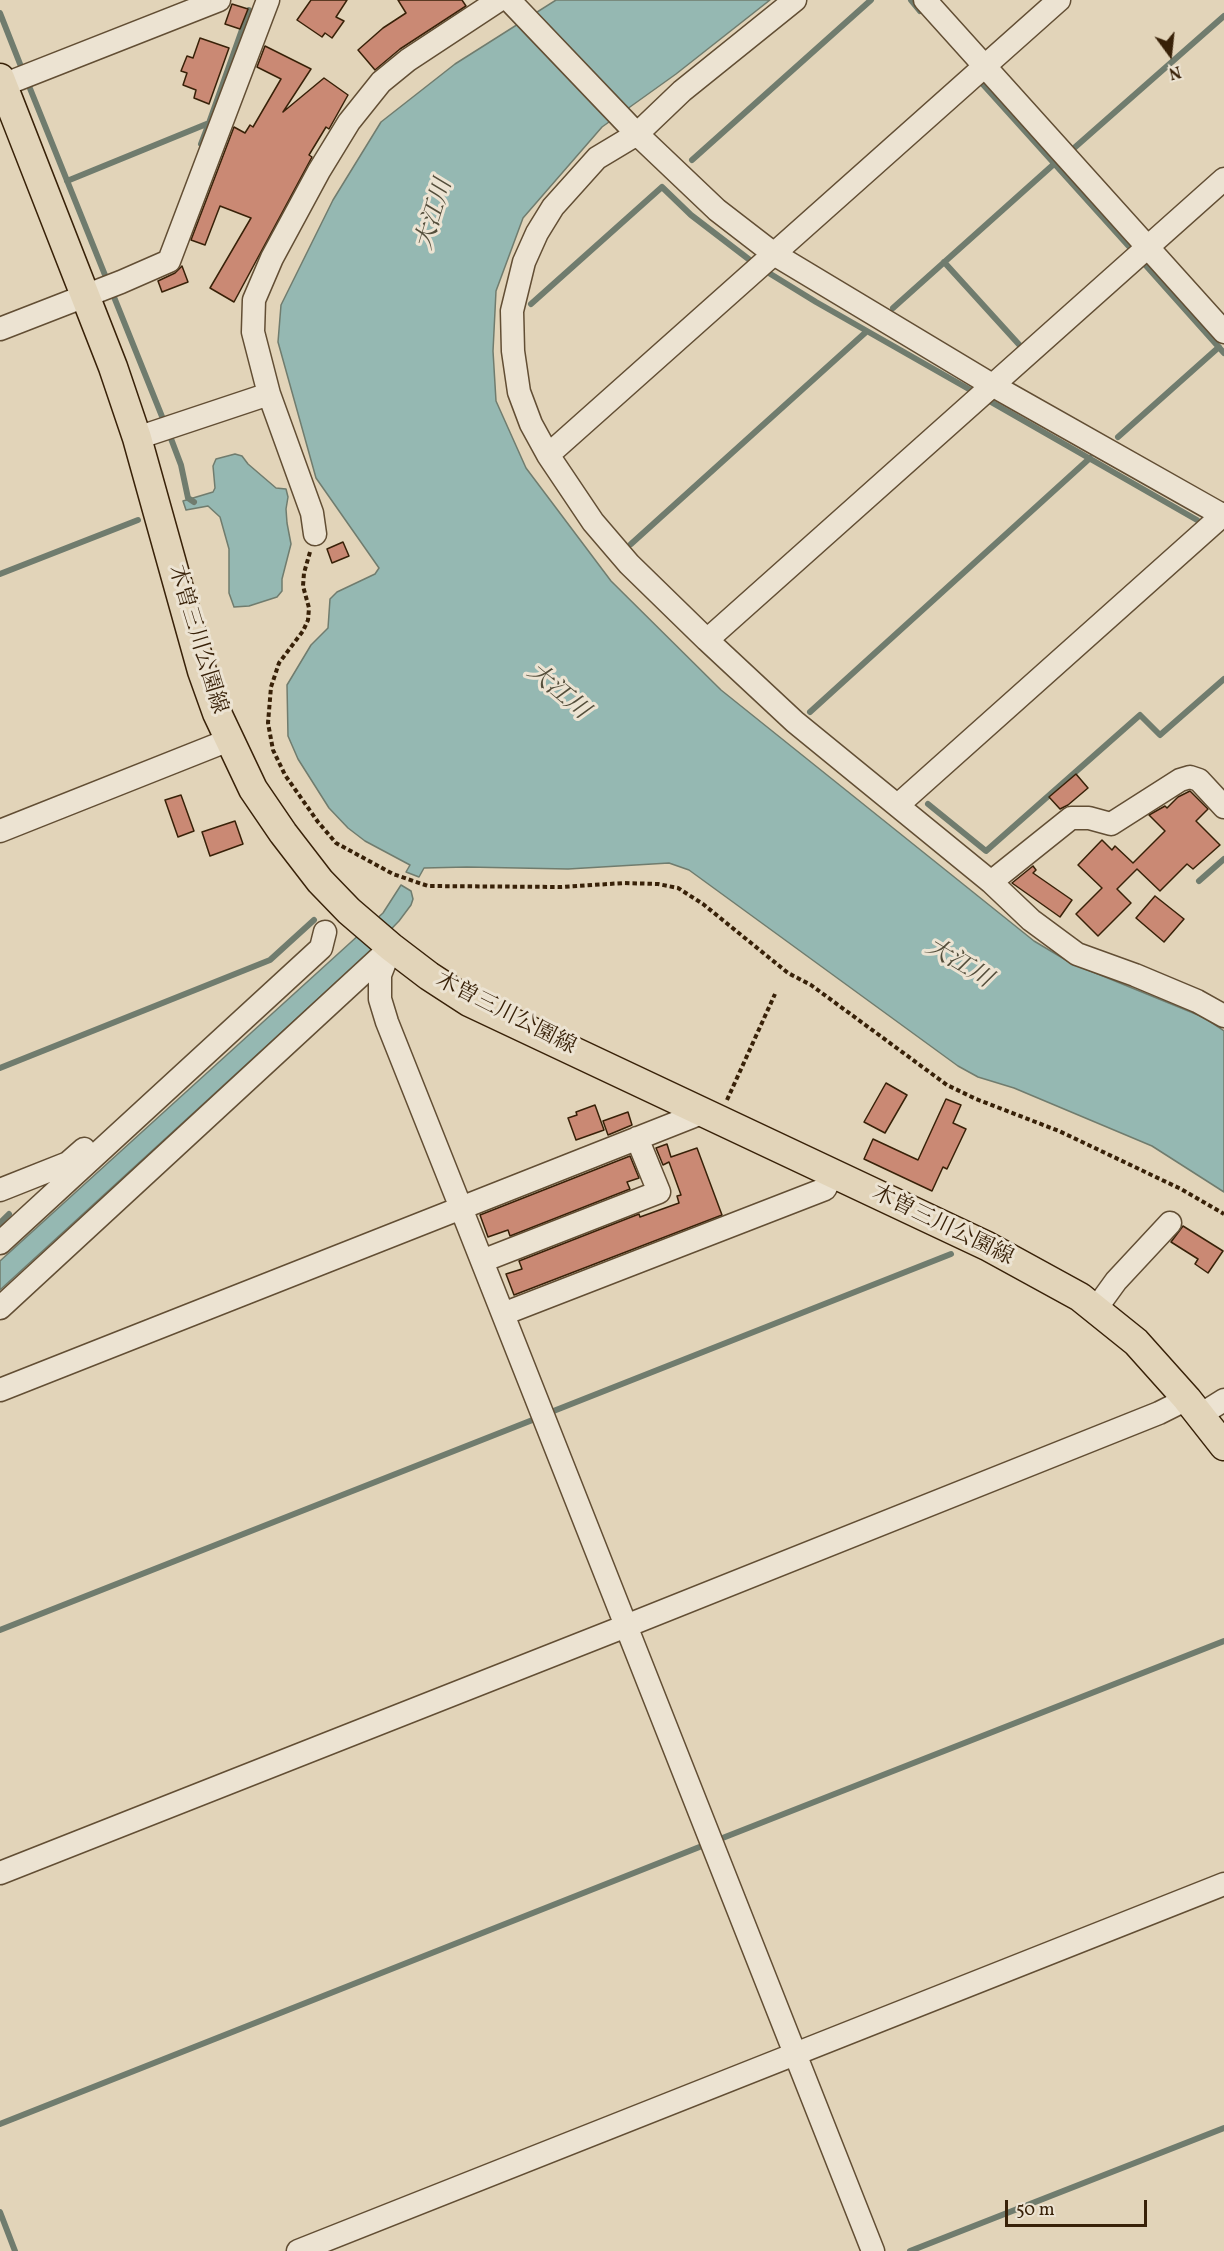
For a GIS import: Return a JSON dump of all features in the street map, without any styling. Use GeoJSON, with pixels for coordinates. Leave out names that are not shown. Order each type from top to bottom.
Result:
{"type":"FeatureCollection","features":[{"type":"Feature","properties":{"kind":"main road","name":"木曽三川公園線"},"geometry":{"type":"LineString","coordinates":[[2,82],[86,294],[137,438],[202,671],[229,741],[253,789],[320,881],[355,916],[389,945],[429,976],[469,1002],[987,1246],[1080,1297],[1136,1342],[1194,1407],[1224,1446]]}},
{"type":"Feature","properties":{"kind":"street"},"geometry":{"type":"LineString","coordinates":[[2,82],[219,0]]}},
{"type":"Feature","properties":{"kind":"street"},"geometry":{"type":"LineString","coordinates":[[0,329],[169,261],[268,0]]}},
{"type":"Feature","properties":{"kind":"street"},"geometry":{"type":"LineString","coordinates":[[795,0],[597,158],[553,207],[537,233],[524,262],[512,311],[513,351],[519,392],[531,424],[548,455],[594,522],[629,564],[706,640],[795,722],[991,882],[1031,920],[1077,954],[1145,979],[1197,1001],[1224,1016]]}},
{"type":"Feature","properties":{"kind":"street"},"geometry":{"type":"LineString","coordinates":[[925,0],[986,65],[1224,332]]}},
{"type":"Feature","properties":{"kind":"street"},"geometry":{"type":"LineString","coordinates":[[548,455],[1059,0]]}},
{"type":"Feature","properties":{"kind":"street"},"geometry":{"type":"LineString","coordinates":[[315,534],[312,513],[269,394],[253,332],[254,300],[272,258],[319,171],[349,122],[381,82],[408,60],[508,2],[633,130],[717,210],[774,254],[992,385],[1224,515],[898,805]]}},
{"type":"Feature","properties":{"kind":"street"},"geometry":{"type":"LineString","coordinates":[[706,640],[1224,179]]}},
{"type":"Feature","properties":{"kind":"street"},"geometry":{"type":"LineString","coordinates":[[137,438],[269,394]]}},
{"type":"Feature","properties":{"kind":"street"},"geometry":{"type":"LineString","coordinates":[[0,831],[229,741]]}},
{"type":"Feature","properties":{"kind":"street"},"geometry":{"type":"LineString","coordinates":[[991,882],[1071,818],[1089,818],[1111,824],[1180,780],[1190,777],[1199,780],[1224,807]]}},
{"type":"Feature","properties":{"kind":"street"},"geometry":{"type":"LineString","coordinates":[[0,1190],[68,1163],[325,932],[355,916]]}},
{"type":"Feature","properties":{"kind":"street"},"geometry":{"type":"LineString","coordinates":[[0,1242],[321,948],[325,932]]}},
{"type":"Feature","properties":{"kind":"street"},"geometry":{"type":"LineString","coordinates":[[389,945],[380,975],[380,999],[387,1022],[873,2251]]}},
{"type":"Feature","properties":{"kind":"street"},"geometry":{"type":"LineString","coordinates":[[0,1308],[389,945]]}},
{"type":"Feature","properties":{"kind":"street"},"geometry":{"type":"LineString","coordinates":[[0,1390],[638,1138],[711,1116]]}},
{"type":"Feature","properties":{"kind":"street"},"geometry":{"type":"LineString","coordinates":[[482,1262],[659,1191],[638,1138]]}},
{"type":"Feature","properties":{"kind":"street"},"geometry":{"type":"LineString","coordinates":[[503,1314],[825,1189],[833,1173]]}},
{"type":"Feature","properties":{"kind":"street"},"geometry":{"type":"LineString","coordinates":[[1095,1310],[1116,1281],[1170,1223]]}},
{"type":"Feature","properties":{"kind":"street"},"geometry":{"type":"LineString","coordinates":[[0,1872],[1160,1413],[1224,1400]]}},
{"type":"Feature","properties":{"kind":"street"},"geometry":{"type":"LineString","coordinates":[[298,2251],[1224,1884]]}},
{"type":"Feature","properties":{"kind":"path"},"geometry":{"type":"LineString","coordinates":[[315,534],[304,573],[303,586],[309,608],[308,620],[303,631],[279,663],[271,687],[268,723],[273,750],[285,775],[336,843],[393,874],[428,886],[562,887],[624,883],[658,884],[678,888],[703,904],[788,973],[812,985],[947,1085],[976,1099],[1059,1131],[1181,1189],[1224,1214]]}},
{"type":"Feature","properties":{"kind":"path"},"geometry":{"type":"LineString","coordinates":[[711,1116],[775,994]]}},
{"type":"Feature","properties":{"kind":"water","name":"大江川"},"geometry":{"type":"Polygon","coordinates":[[[556,0],[770,0],[676,74],[602,127],[523,218],[496,291],[493,351],[496,401],[526,468],[611,581],[721,690],[1034,941],[1071,963],[1203,1017],[1224,1031],[1224,1192],[1152,1146],[1014,1088],[978,1077],[958,1066],[689,870],[669,863],[568,869],[424,868],[419,877],[406,872],[410,865],[365,841],[348,828],[329,808],[298,759],[288,736],[287,685],[311,645],[328,628],[330,599],[337,592],[375,574],[379,568],[316,478],[278,342],[281,305],[333,200],[381,122],[455,64],[556,0]]]}},
{"type":"Feature","properties":{"kind":"water"},"geometry":{"type":"Polygon","coordinates":[[[235,454],[242,456],[276,488],[286,489],[287,523],[291,544],[282,579],[282,591],[277,597],[249,606],[234,607],[229,593],[229,549],[220,517],[208,506],[186,510],[183,501],[213,492],[215,488],[213,466],[216,459],[235,454]]]}},
{"type":"Feature","properties":{"kind":"water"},"geometry":{"type":"Polygon","coordinates":[[[401,885],[411,891],[413,899],[411,905],[367,954],[0,1290],[0,1261],[383,913],[401,885]]]}},
{"type":"Feature","properties":{"kind":"building"},"geometry":{"type":"Polygon","coordinates":[[[311,0],[347,0],[336,17],[344,21],[332,38],[325,33],[322,37],[297,20],[311,0]]]}},
{"type":"Feature","properties":{"kind":"building"},"geometry":{"type":"Polygon","coordinates":[[[398,0],[462,0],[466,6],[400,49],[375,70],[358,50],[383,28],[406,13],[398,0]]]}},
{"type":"Feature","properties":{"kind":"building"},"geometry":{"type":"Polygon","coordinates":[[[232,4],[248,9],[240,29],[225,24],[232,4]]]}},
{"type":"Feature","properties":{"kind":"building"},"geometry":{"type":"Polygon","coordinates":[[[200,38],[229,48],[209,104],[194,98],[196,90],[183,85],[187,73],[181,71],[187,56],[193,58],[200,38]]]}},
{"type":"Feature","properties":{"kind":"building"},"geometry":{"type":"Polygon","coordinates":[[[265,46],[311,69],[283,112],[324,78],[348,95],[329,129],[326,127],[309,155],[312,157],[234,302],[210,288],[251,218],[220,206],[205,245],[191,240],[234,127],[245,133],[250,125],[253,127],[281,79],[257,67],[265,46]]]}},
{"type":"Feature","properties":{"kind":"building"},"geometry":{"type":"Polygon","coordinates":[[[182,266],[188,282],[162,292],[158,281],[175,273],[182,266]]]}},
{"type":"Feature","properties":{"kind":"building"},"geometry":{"type":"Polygon","coordinates":[[[343,542],[349,556],[332,563],[327,549],[343,542]]]}},
{"type":"Feature","properties":{"kind":"building"},"geometry":{"type":"Polygon","coordinates":[[[1076,774],[1088,788],[1060,809],[1049,797],[1076,774]]]}},
{"type":"Feature","properties":{"kind":"building"},"geometry":{"type":"Polygon","coordinates":[[[1190,791],[1208,809],[1196,821],[1220,845],[1193,869],[1187,864],[1160,891],[1137,869],[1117,889],[1131,903],[1098,936],[1076,914],[1102,888],[1078,865],[1102,840],[1112,850],[1115,846],[1133,863],[1165,831],[1149,815],[1165,806],[1167,808],[1178,797],[1190,791]]]}},
{"type":"Feature","properties":{"kind":"building"},"geometry":{"type":"Polygon","coordinates":[[[181,795],[194,831],[178,837],[165,800],[181,795]]]}},
{"type":"Feature","properties":{"kind":"building"},"geometry":{"type":"Polygon","coordinates":[[[235,821],[243,844],[210,856],[202,832],[235,821]]]}},
{"type":"Feature","properties":{"kind":"building"},"geometry":{"type":"Polygon","coordinates":[[[1033,866],[1036,870],[1033,873],[1072,900],[1060,917],[1012,883],[1033,866]]]}},
{"type":"Feature","properties":{"kind":"building"},"geometry":{"type":"Polygon","coordinates":[[[1155,896],[1184,919],[1164,942],[1136,918],[1155,896]]]}},
{"type":"Feature","properties":{"kind":"building"},"geometry":{"type":"Polygon","coordinates":[[[886,1083],[907,1095],[885,1133],[864,1122],[886,1083]]]}},
{"type":"Feature","properties":{"kind":"building"},"geometry":{"type":"Polygon","coordinates":[[[946,1099],[961,1105],[953,1123],[966,1129],[947,1169],[943,1167],[932,1191],[864,1159],[873,1139],[918,1160],[946,1099]]]}},
{"type":"Feature","properties":{"kind":"building"},"geometry":{"type":"Polygon","coordinates":[[[595,1105],[604,1130],[576,1140],[568,1118],[577,1115],[576,1112],[595,1105]]]}},
{"type":"Feature","properties":{"kind":"building"},"geometry":{"type":"Polygon","coordinates":[[[628,1112],[632,1125],[608,1135],[603,1121],[628,1112]]]}},
{"type":"Feature","properties":{"kind":"building"},"geometry":{"type":"Polygon","coordinates":[[[667,1144],[671,1157],[697,1148],[722,1215],[514,1295],[506,1274],[522,1269],[519,1261],[639,1214],[640,1217],[679,1203],[677,1196],[681,1195],[669,1162],[663,1165],[656,1148],[667,1144]]]}},
{"type":"Feature","properties":{"kind":"building"},"geometry":{"type":"Polygon","coordinates":[[[630,1156],[639,1178],[627,1182],[630,1189],[510,1236],[508,1230],[488,1237],[480,1215],[630,1156]]]}},
{"type":"Feature","properties":{"kind":"building"},"geometry":{"type":"Polygon","coordinates":[[[1183,1226],[1223,1251],[1208,1273],[1195,1264],[1198,1259],[1171,1242],[1183,1226]]]}},
{"type":"Feature","properties":{"kind":"waterway"},"geometry":{"type":"LineString","coordinates":[[692,160],[871,0]]}},
{"type":"Feature","properties":{"kind":"waterway"},"geometry":{"type":"LineString","coordinates":[[911,0],[920,11]]}},
{"type":"Feature","properties":{"kind":"waterway"},"geometry":{"type":"LineString","coordinates":[[209,123],[249,10]]}},
{"type":"Feature","properties":{"kind":"waterway"},"geometry":{"type":"LineString","coordinates":[[0,13],[22,69]]}},
{"type":"Feature","properties":{"kind":"waterway"},"geometry":{"type":"LineString","coordinates":[[1073,149],[1224,16]]}},
{"type":"Feature","properties":{"kind":"waterway"},"geometry":{"type":"LineString","coordinates":[[979,80],[1134,252]]}},
{"type":"Feature","properties":{"kind":"waterway"},"geometry":{"type":"LineString","coordinates":[[29,86],[107,280]]}},
{"type":"Feature","properties":{"kind":"waterway"},"geometry":{"type":"LineString","coordinates":[[67,181],[209,123],[201,144]]}},
{"type":"Feature","properties":{"kind":"waterway"},"geometry":{"type":"LineString","coordinates":[[893,308],[1054,164]]}},
{"type":"Feature","properties":{"kind":"waterway"},"geometry":{"type":"LineString","coordinates":[[531,304],[662,187],[691,215],[755,264]]}},
{"type":"Feature","properties":{"kind":"waterway"},"geometry":{"type":"LineString","coordinates":[[1141,260],[1224,353]]}},
{"type":"Feature","properties":{"kind":"waterway"},"geometry":{"type":"LineString","coordinates":[[944,262],[1024,350]]}},
{"type":"Feature","properties":{"kind":"waterway"},"geometry":{"type":"LineString","coordinates":[[764,270],[974,392]]}},
{"type":"Feature","properties":{"kind":"waterway"},"geometry":{"type":"LineString","coordinates":[[114,297],[163,419]]}},
{"type":"Feature","properties":{"kind":"waterway"},"geometry":{"type":"LineString","coordinates":[[631,544],[866,332]]}},
{"type":"Feature","properties":{"kind":"waterway"},"geometry":{"type":"LineString","coordinates":[[1118,437],[1219,347]]}},
{"type":"Feature","properties":{"kind":"waterway"},"geometry":{"type":"LineString","coordinates":[[984,398],[1197,520]]}},
{"type":"Feature","properties":{"kind":"waterway"},"geometry":{"type":"LineString","coordinates":[[170,436],[181,465],[188,498],[194,502]]}},
{"type":"Feature","properties":{"kind":"waterway"},"geometry":{"type":"LineString","coordinates":[[810,712],[1090,458]]}},
{"type":"Feature","properties":{"kind":"waterway"},"geometry":{"type":"LineString","coordinates":[[0,574],[138,520]]}},
{"type":"Feature","properties":{"kind":"waterway"},"geometry":{"type":"LineString","coordinates":[[928,804],[986,851],[1140,715],[1160,735],[1224,679]]}},
{"type":"Feature","properties":{"kind":"waterway"},"geometry":{"type":"LineString","coordinates":[[1199,881],[1224,859]]}},
{"type":"Feature","properties":{"kind":"waterway"},"geometry":{"type":"LineString","coordinates":[[0,1068],[270,960],[314,920]]}},
{"type":"Feature","properties":{"kind":"waterway"},"geometry":{"type":"LineString","coordinates":[[0,1223],[9,1214]]}},
{"type":"Feature","properties":{"kind":"waterway"},"geometry":{"type":"LineString","coordinates":[[551,1412],[951,1254]]}},
{"type":"Feature","properties":{"kind":"waterway"},"geometry":{"type":"LineString","coordinates":[[0,1630],[535,1419]]}},
{"type":"Feature","properties":{"kind":"waterway"},"geometry":{"type":"LineString","coordinates":[[720,1839],[1224,1641]]}},
{"type":"Feature","properties":{"kind":"waterway"},"geometry":{"type":"LineString","coordinates":[[0,2124],[702,1846]]}},
{"type":"Feature","properties":{"kind":"waterway"},"geometry":{"type":"LineString","coordinates":[[910,2251],[1224,2128]]}},
{"type":"Feature","properties":{"kind":"waterway"},"geometry":{"type":"LineString","coordinates":[[0,2212],[15,2251]]}}]}
